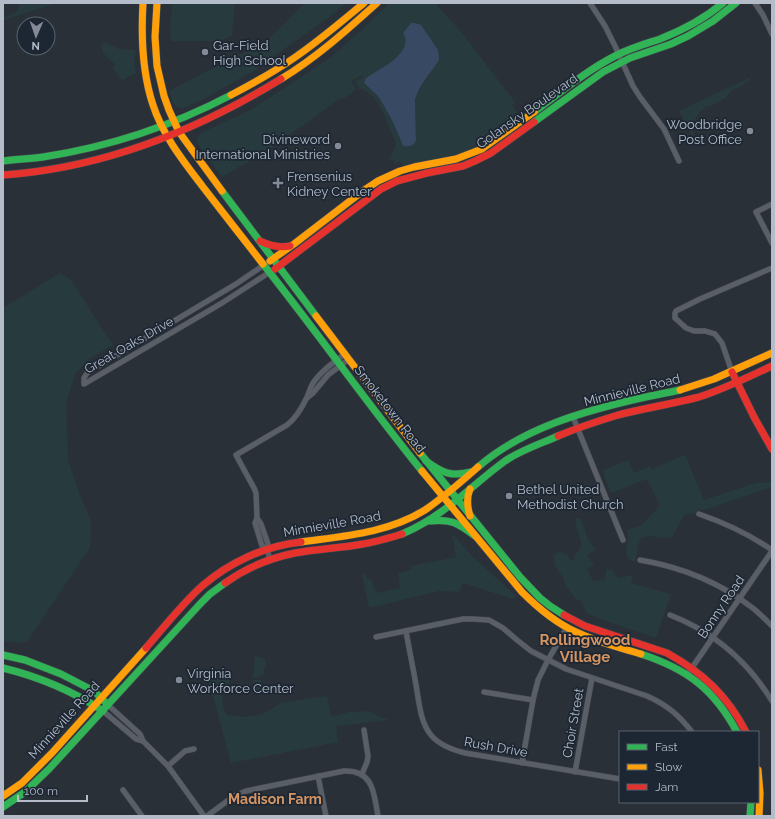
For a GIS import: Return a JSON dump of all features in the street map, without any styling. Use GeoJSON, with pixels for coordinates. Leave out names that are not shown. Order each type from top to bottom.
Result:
{"type":"FeatureCollection","features":[{"type":"Feature","properties":{"kind":"main road","name":"Smoketown Road"},"geometry":{"type":"LineString","coordinates":[[143,3],[141,37],[143,61],[148,89],[157,115],[172,146],[399,442],[443,497],[522,592],[546,615],[566,627],[588,637],[661,661],[676,668],[696,682],[716,700],[736,731]]}},
{"type":"Feature","properties":{"kind":"main road","name":"Smoketown Road"},"geometry":{"type":"LineString","coordinates":[[157,3],[155,37],[157,66],[164,96],[174,122],[180,132],[208,173],[278,266],[426,461],[470,516],[528,586],[560,614],[585,626],[678,659],[706,678],[720,692],[736,713],[745,731]]}},
{"type":"Feature","properties":{"kind":"main road"},"geometry":{"type":"LineString","coordinates":[[3,161],[77,151],[126,139],[205,109],[269,75],[307,49],[364,3]]}},
{"type":"Feature","properties":{"kind":"main road"},"geometry":{"type":"LineString","coordinates":[[3,175],[40,171],[95,160],[145,145],[212,118],[235,107],[301,67],[360,20],[377,3]]}},
{"type":"Feature","properties":{"kind":"main road","name":"Golansky Boulevard"},"geometry":{"type":"LineString","coordinates":[[264,265],[378,181],[390,175],[414,167],[456,159],[482,149],[591,70],[619,54],[679,31],[706,16],[723,3]]}},
{"type":"Feature","properties":{"kind":"main road","name":"Golansky Boulevard"},"geometry":{"type":"LineString","coordinates":[[270,272],[381,189],[412,177],[456,167],[491,154],[598,76],[623,62],[684,38],[711,23],[736,3]]}},
{"type":"Feature","properties":{"kind":"main road"},"geometry":{"type":"LineString","coordinates":[[510,129],[516,136]]}},
{"type":"Feature","properties":{"kind":"main road"},"geometry":{"type":"LineString","coordinates":[[390,175],[394,183]]}},
{"type":"Feature","properties":{"kind":"main road"},"geometry":{"type":"LineString","coordinates":[[259,240],[270,246],[278,247],[286,247],[294,244]]}},
{"type":"Feature","properties":{"kind":"main road","name":"Minnieville Road"},"geometry":{"type":"LineString","coordinates":[[3,796],[22,783],[52,753],[202,585],[229,566],[250,555],[293,542],[369,532],[388,527],[415,515],[443,497],[500,451],[538,430],[615,404],[708,382],[772,353]]}},
{"type":"Feature","properties":{"kind":"main road","name":"Minnieville Road"},"geometry":{"type":"LineString","coordinates":[[3,807],[25,792],[37,781],[103,711],[207,596],[239,573],[257,564],[296,553],[358,545],[402,534],[438,514],[510,458],[545,441],[578,428],[618,416],[694,398],[722,389],[772,366]]}},
{"type":"Feature","properties":{"kind":"main road"},"geometry":{"type":"LineString","coordinates":[[732,372],[754,417],[772,449]]}},
{"type":"Feature","properties":{"kind":"main road"},"geometry":{"type":"LineString","coordinates":[[426,461],[441,471],[451,474],[462,474],[474,471]]}},
{"type":"Feature","properties":{"kind":"main road"},"geometry":{"type":"LineString","coordinates":[[470,516],[467,501],[468,493],[471,488]]}},
{"type":"Feature","properties":{"kind":"main road"},"geometry":{"type":"LineString","coordinates":[[427,521],[453,521],[475,536]]}},
{"type":"Feature","properties":{"kind":"main road"},"geometry":{"type":"LineString","coordinates":[[3,655],[24,660],[61,674],[94,691],[108,705]]}},
{"type":"Feature","properties":{"kind":"main road"},"geometry":{"type":"LineString","coordinates":[[3,668],[20,671],[43,678],[67,689],[103,711]]}},
{"type":"Feature","properties":{"kind":"main road"},"geometry":{"type":"LineString","coordinates":[[759,778],[759,816]]}},
{"type":"Feature","properties":{"kind":"main road"},"geometry":{"type":"LineString","coordinates":[[750,816],[752,803]]}},
{"type":"Feature","properties":{"kind":"street"},"geometry":{"type":"LineString","coordinates":[[590,3],[605,26],[636,92],[664,129],[679,161]]}},
{"type":"Feature","properties":{"kind":"street"},"geometry":{"type":"LineString","coordinates":[[755,3],[763,15],[772,34]]}},
{"type":"Feature","properties":{"kind":"street"},"geometry":{"type":"LineString","coordinates":[[772,204],[756,212],[772,243]]}},
{"type":"Feature","properties":{"kind":"street","name":"Great Oaks Drive"},"geometry":{"type":"LineString","coordinates":[[264,265],[236,284],[88,372],[84,378],[84,384],[222,303],[270,272]]}},
{"type":"Feature","properties":{"kind":"street"},"geometry":{"type":"LineString","coordinates":[[732,372],[724,348],[715,334],[700,330],[690,330],[675,318],[674,315],[676,311],[700,299],[772,268]]}},
{"type":"Feature","properties":{"kind":"street"},"geometry":{"type":"LineString","coordinates":[[270,560],[267,549],[262,546],[255,523],[257,518],[256,493],[236,455],[287,425],[296,417],[311,387],[322,372],[347,356]]}},
{"type":"Feature","properties":{"kind":"street"},"geometry":{"type":"LineString","coordinates":[[573,417],[623,540]]}},
{"type":"Feature","properties":{"kind":"street"},"geometry":{"type":"LineString","coordinates":[[699,514],[748,535],[772,550]]}},
{"type":"Feature","properties":{"kind":"street","name":"Bonny Road"},"geometry":{"type":"LineString","coordinates":[[687,675],[772,550]]}},
{"type":"Feature","properties":{"kind":"street"},"geometry":{"type":"LineString","coordinates":[[640,560],[688,572],[717,585],[753,608],[772,626]]}},
{"type":"Feature","properties":{"kind":"street"},"geometry":{"type":"LineString","coordinates":[[670,615],[692,624],[733,652],[743,662],[772,701]]}},
{"type":"Feature","properties":{"kind":"street"},"geometry":{"type":"LineString","coordinates":[[376,637],[463,619],[489,620],[503,628],[531,651],[566,669],[657,700],[672,710],[691,731]]}},
{"type":"Feature","properties":{"kind":"street"},"geometry":{"type":"LineString","coordinates":[[522,763],[538,680],[566,627]]}},
{"type":"Feature","properties":{"kind":"street","name":"Rush Drive"},"geometry":{"type":"LineString","coordinates":[[406,631],[424,723],[431,736],[446,747],[459,752],[619,779]]}},
{"type":"Feature","properties":{"kind":"street","name":"Choir Street"},"geometry":{"type":"LineString","coordinates":[[575,772],[592,678]]}},
{"type":"Feature","properties":{"kind":"street"},"geometry":{"type":"LineString","coordinates":[[484,692],[533,700]]}},
{"type":"Feature","properties":{"kind":"street"},"geometry":{"type":"LineString","coordinates":[[108,705],[140,734],[143,741],[168,766],[205,816],[234,796],[246,790],[350,770],[362,774],[368,779],[372,786],[378,816]]}},
{"type":"Feature","properties":{"kind":"street"},"geometry":{"type":"LineString","coordinates":[[103,711],[136,739],[143,741]]}},
{"type":"Feature","properties":{"kind":"street"},"geometry":{"type":"LineString","coordinates":[[362,774],[368,756],[364,730]]}},
{"type":"Feature","properties":{"kind":"street"},"geometry":{"type":"LineString","coordinates":[[168,766],[185,751],[194,749]]}},
{"type":"Feature","properties":{"kind":"street"},"geometry":{"type":"LineString","coordinates":[[318,776],[326,816]]}},
{"type":"Feature","properties":{"kind":"street"},"geometry":{"type":"LineString","coordinates":[[123,790],[142,816]]}},
{"type":"Feature","properties":{"kind":"green space"},"geometry":{"type":"Polygon","coordinates":[[[20,3],[61,3],[3,20],[3,18],[12,15],[16,11],[20,3]]]}},
{"type":"Feature","properties":{"kind":"green space"},"geometry":{"type":"Polygon","coordinates":[[[172,3],[235,3],[232,35],[220,41],[171,41],[170,28],[172,3]]]}},
{"type":"Feature","properties":{"kind":"green space"},"geometry":{"type":"Polygon","coordinates":[[[305,3],[346,3],[335,13],[252,72],[214,94],[184,108],[177,107],[175,105],[169,91],[266,42],[305,3]]]}},
{"type":"Feature","properties":{"kind":"green space"},"geometry":{"type":"Polygon","coordinates":[[[390,3],[435,3],[463,34],[515,102],[512,105],[518,117],[511,121],[507,120],[502,123],[503,129],[489,140],[462,153],[404,166],[399,161],[394,164],[395,160],[389,159],[389,157],[392,156],[391,154],[395,148],[395,141],[386,118],[372,95],[359,89],[356,82],[356,80],[362,78],[363,75],[351,81],[356,89],[348,96],[339,99],[270,149],[222,177],[198,144],[197,141],[199,134],[250,110],[332,56],[390,3]],[[406,37],[403,51],[364,83],[382,101],[392,118],[402,143],[416,141],[415,100],[420,89],[439,60],[406,37]]]}},
{"type":"Feature","properties":{"kind":"green space"},"geometry":{"type":"Polygon","coordinates":[[[106,42],[119,49],[136,50],[134,60],[136,73],[122,80],[113,68],[115,64],[102,52],[103,49],[100,46],[106,42]]]}},
{"type":"Feature","properties":{"kind":"green space"},"geometry":{"type":"Polygon","coordinates":[[[759,73],[741,87],[732,90],[726,98],[710,106],[706,106],[694,120],[694,139],[679,111],[759,73]]]}},
{"type":"Feature","properties":{"kind":"green space"},"geometry":{"type":"Polygon","coordinates":[[[60,273],[70,279],[113,345],[89,359],[75,374],[66,404],[68,460],[79,493],[91,521],[90,548],[26,643],[3,641],[3,308],[60,273]]]}},
{"type":"Feature","properties":{"kind":"green space"},"geometry":{"type":"Polygon","coordinates":[[[685,455],[704,500],[756,483],[772,481],[772,487],[708,509],[699,510],[697,513],[685,514],[672,537],[663,538],[651,536],[640,538],[635,563],[627,557],[627,530],[642,525],[660,505],[647,479],[611,493],[604,475],[604,470],[628,460],[634,473],[650,466],[652,469],[685,455]]]}},
{"type":"Feature","properties":{"kind":"green space"},"geometry":{"type":"Polygon","coordinates":[[[576,518],[581,519],[588,539],[596,550],[587,555],[594,565],[587,569],[593,581],[604,580],[606,569],[612,570],[619,578],[629,575],[633,576],[631,583],[671,594],[656,638],[586,613],[582,601],[576,599],[565,585],[564,579],[555,566],[554,556],[556,553],[563,552],[567,554],[570,560],[575,559],[574,556],[582,546],[575,521],[576,518]]]}},
{"type":"Feature","properties":{"kind":"green space"},"geometry":{"type":"Polygon","coordinates":[[[452,533],[472,556],[516,596],[515,598],[513,599],[463,583],[459,592],[439,591],[369,608],[362,574],[364,573],[367,578],[372,580],[374,588],[378,593],[400,588],[398,573],[411,570],[411,566],[456,557],[452,533]]]}},
{"type":"Feature","properties":{"kind":"green space"},"geometry":{"type":"Polygon","coordinates":[[[255,656],[265,659],[266,663],[263,675],[253,679],[255,656]]]}},
{"type":"Feature","properties":{"kind":"green space"},"geometry":{"type":"Polygon","coordinates":[[[228,669],[233,674],[228,684],[224,688],[222,695],[223,707],[227,715],[241,717],[261,715],[281,703],[327,696],[331,717],[349,712],[370,711],[377,716],[390,720],[336,726],[338,742],[231,763],[213,696],[208,693],[211,688],[209,678],[215,676],[222,670],[228,669]]]}},
{"type":"Feature","properties":{"kind":"green space"},"geometry":{"type":"Polygon","coordinates":[[[253,680],[261,680],[261,693],[252,692],[253,680]]]}},
{"type":"Feature","properties":{"kind":"water"},"geometry":{"type":"Polygon","coordinates":[[[411,23],[421,25],[438,50],[439,60],[422,84],[415,100],[416,141],[412,145],[403,146],[391,118],[378,96],[364,83],[366,78],[394,60],[400,53],[406,40],[403,33],[411,23]]]}},
{"type":"Feature","properties":{"kind":"traffic: fast"},"geometry":{"type":"LineString","coordinates":[[534,112],[595,67],[628,50],[677,32],[701,19],[723,3]]}},
{"type":"Feature","properties":{"kind":"traffic: fast"},"geometry":{"type":"LineString","coordinates":[[534,122],[603,72],[630,58],[671,44],[688,36],[713,21],[736,3]]}},
{"type":"Feature","properties":{"kind":"traffic: fast"},"geometry":{"type":"LineString","coordinates":[[3,161],[67,153],[115,141],[163,126],[231,95]]}},
{"type":"Feature","properties":{"kind":"traffic: fast"},"geometry":{"type":"LineString","coordinates":[[222,191],[316,316]]}},
{"type":"Feature","properties":{"kind":"traffic: fast"},"geometry":{"type":"LineString","coordinates":[[263,264],[422,471]]}},
{"type":"Feature","properties":{"kind":"traffic: fast"},"geometry":{"type":"LineString","coordinates":[[478,467],[496,453],[534,431],[576,415],[619,403],[680,390]]}},
{"type":"Feature","properties":{"kind":"traffic: fast"},"geometry":{"type":"LineString","coordinates":[[402,534],[423,524],[442,511],[511,457],[558,436]]}},
{"type":"Feature","properties":{"kind":"traffic: fast"},"geometry":{"type":"LineString","coordinates":[[420,453],[520,577],[540,598],[564,615]]}},
{"type":"Feature","properties":{"kind":"traffic: fast"},"geometry":{"type":"LineString","coordinates":[[426,461],[447,473],[458,474],[471,472]]}},
{"type":"Feature","properties":{"kind":"traffic: fast"},"geometry":{"type":"LineString","coordinates":[[430,521],[449,521],[459,525],[475,536]]}},
{"type":"Feature","properties":{"kind":"traffic: fast"},"geometry":{"type":"LineString","coordinates":[[3,807],[25,792],[49,769],[200,604],[210,594],[225,583]]}},
{"type":"Feature","properties":{"kind":"traffic: fast"},"geometry":{"type":"LineString","coordinates":[[641,654],[672,666],[698,682],[719,704],[736,731]]}},
{"type":"Feature","properties":{"kind":"traffic: fast"},"geometry":{"type":"LineString","coordinates":[[3,655],[25,660],[61,674],[94,691],[108,705]]}},
{"type":"Feature","properties":{"kind":"traffic: fast"},"geometry":{"type":"LineString","coordinates":[[3,668],[55,685],[103,711]]}},
{"type":"Feature","properties":{"kind":"traffic: fast"},"geometry":{"type":"LineString","coordinates":[[750,816],[751,803]]}},
{"type":"Feature","properties":{"kind":"traffic: slow"},"geometry":{"type":"LineString","coordinates":[[143,3],[142,42],[144,67],[149,93],[162,127],[181,158],[263,264]]}},
{"type":"Feature","properties":{"kind":"traffic: slow"},"geometry":{"type":"LineString","coordinates":[[157,3],[155,37],[157,66],[164,96],[179,132],[222,191]]}},
{"type":"Feature","properties":{"kind":"traffic: slow"},"geometry":{"type":"LineString","coordinates":[[231,95],[263,78],[294,58],[364,3]]}},
{"type":"Feature","properties":{"kind":"traffic: slow"},"geometry":{"type":"LineString","coordinates":[[281,79],[319,53],[377,3]]}},
{"type":"Feature","properties":{"kind":"traffic: slow"},"geometry":{"type":"LineString","coordinates":[[270,261],[378,181],[400,171],[456,159],[482,149],[534,112]]}},
{"type":"Feature","properties":{"kind":"traffic: slow"},"geometry":{"type":"LineString","coordinates":[[316,316],[420,453]]}},
{"type":"Feature","properties":{"kind":"traffic: slow"},"geometry":{"type":"LineString","coordinates":[[680,390],[714,379],[772,353]]}},
{"type":"Feature","properties":{"kind":"traffic: slow"},"geometry":{"type":"LineString","coordinates":[[301,542],[381,529],[411,518],[439,500],[478,467]]}},
{"type":"Feature","properties":{"kind":"traffic: slow"},"geometry":{"type":"LineString","coordinates":[[422,471],[522,592],[554,620],[584,636],[641,654]]}},
{"type":"Feature","properties":{"kind":"traffic: slow"},"geometry":{"type":"LineString","coordinates":[[470,489],[467,502],[470,516]]}},
{"type":"Feature","properties":{"kind":"traffic: slow"},"geometry":{"type":"LineString","coordinates":[[3,796],[22,783],[52,753],[146,648]]}},
{"type":"Feature","properties":{"kind":"traffic: slow"},"geometry":{"type":"LineString","coordinates":[[759,782],[759,816]]}},
{"type":"Feature","properties":{"kind":"traffic: jam"},"geometry":{"type":"LineString","coordinates":[[3,175],[40,171],[77,164],[148,144],[216,115],[281,79]]}},
{"type":"Feature","properties":{"kind":"traffic: jam"},"geometry":{"type":"LineString","coordinates":[[275,269],[381,189],[397,181],[463,166],[475,161],[491,153],[534,122]]}},
{"type":"Feature","properties":{"kind":"traffic: jam"},"geometry":{"type":"LineString","coordinates":[[260,241],[275,246],[290,246]]}},
{"type":"Feature","properties":{"kind":"traffic: jam"},"geometry":{"type":"LineString","coordinates":[[558,436],[618,415],[699,397],[727,387],[772,366]]}},
{"type":"Feature","properties":{"kind":"traffic: jam"},"geometry":{"type":"LineString","coordinates":[[732,372],[754,417],[772,449]]}},
{"type":"Feature","properties":{"kind":"traffic: jam"},"geometry":{"type":"LineString","coordinates":[[225,583],[250,568],[286,555],[346,547],[382,540],[402,534]]}},
{"type":"Feature","properties":{"kind":"traffic: jam"},"geometry":{"type":"LineString","coordinates":[[146,648],[173,616],[202,586],[213,577],[248,556],[274,547],[301,542]]}},
{"type":"Feature","properties":{"kind":"traffic: jam"},"geometry":{"type":"LineString","coordinates":[[564,615],[585,626],[667,653],[680,661],[713,686],[731,707],[745,731]]}},
{"type":"Feature","properties":{"kind":"place","name":"Gar-Field High School"},"geometry":{"type":"Point","coordinates":[205,52]}},
{"type":"Feature","properties":{"kind":"place","name":"Woodbridge Post Office"},"geometry":{"type":"Point","coordinates":[750,131]}},
{"type":"Feature","properties":{"kind":"place","name":"Divineword International Ministries"},"geometry":{"type":"Point","coordinates":[338,146]}},
{"type":"Feature","properties":{"kind":"place","name":"Frensenius Kidney Center"},"geometry":{"type":"Point","coordinates":[278,183]}},
{"type":"Feature","properties":{"kind":"place","name":"Bethel United Methodist Church"},"geometry":{"type":"Point","coordinates":[509,496]}},
{"type":"Feature","properties":{"kind":"place","name":"Virginia Workforce Center"},"geometry":{"type":"Point","coordinates":[179,680]}},
{"type":"Feature","properties":{"kind":"district","name":"Rollingwood Village"},"geometry":{"type":"Point","coordinates":[585,648]}},
{"type":"Feature","properties":{"kind":"district","name":"Madison Farm"},"geometry":{"type":"Point","coordinates":[275,799]}}]}
